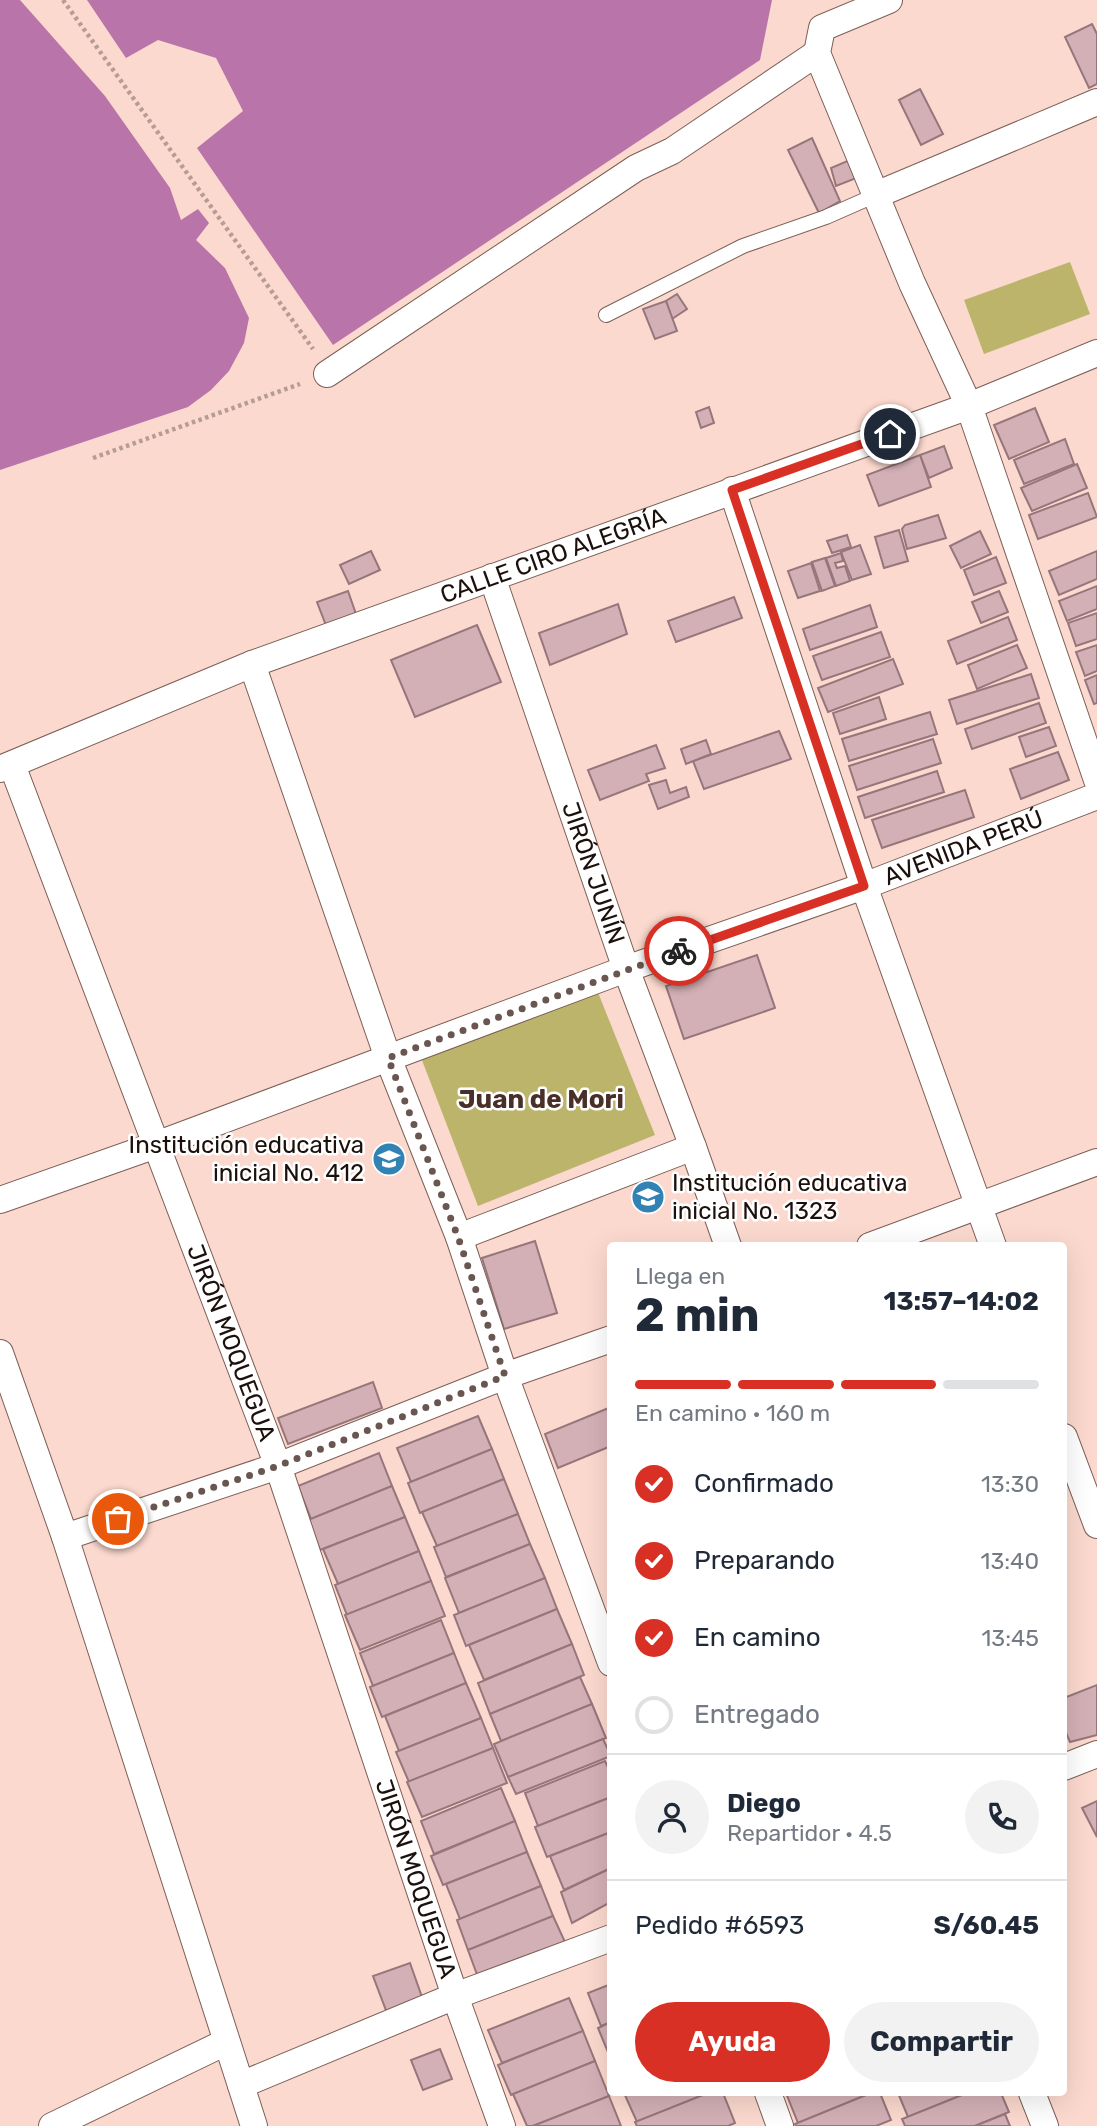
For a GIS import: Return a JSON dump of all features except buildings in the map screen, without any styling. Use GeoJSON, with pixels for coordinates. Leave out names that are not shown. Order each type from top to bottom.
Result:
{"type":"FeatureCollection","features":[{"type":"Feature","properties":{"kind":"street"},"geometry":{"type":"LineString","coordinates":[[889,0],[822,28],[817,53],[912,283],[969,406],[1097,780]]}},
{"type":"Feature","properties":{"kind":"street"},"geometry":{"type":"LineString","coordinates":[[327,374],[636,168],[672,152],[817,53]]}},
{"type":"Feature","properties":{"kind":"street"},"geometry":{"type":"LineString","coordinates":[[876,195],[1097,102]]}},
{"type":"Feature","properties":{"kind":"street","name":"CALLE CIRO ALEGRÍA"},"geometry":{"type":"LineString","coordinates":[[6,767],[252,664],[969,406],[1097,353]]}},
{"type":"Feature","properties":{"kind":"street"},"geometry":{"type":"LineString","coordinates":[[732,490],[864,886],[992,1242]]}},
{"type":"Feature","properties":{"kind":"street","name":"JIRÓN JUNÍN"},"geometry":{"type":"LineString","coordinates":[[492,577],[626,970],[694,1147],[727,1242]]}},
{"type":"Feature","properties":{"kind":"street"},"geometry":{"type":"LineString","coordinates":[[252,664],[388,1058],[458,1237],[505,1376],[607,1652]]}},
{"type":"Feature","properties":{"kind":"street","name":"JIRÓN MOQUEGUA"},"geometry":{"type":"LineString","coordinates":[[6,767],[156,1145],[278,1466],[455,1996],[502,2126]]}},
{"type":"Feature","properties":{"kind":"street","name":"AVENIDA PERÚ"},"geometry":{"type":"LineString","coordinates":[[0,1200],[156,1145],[626,970],[864,886],[1097,796]]}},
{"type":"Feature","properties":{"kind":"street"},"geometry":{"type":"LineString","coordinates":[[458,1237],[694,1147]]}},
{"type":"Feature","properties":{"kind":"street"},"geometry":{"type":"LineString","coordinates":[[881,1242],[1097,1161]]}},
{"type":"Feature","properties":{"kind":"street"},"geometry":{"type":"LineString","coordinates":[[65,1537],[278,1466],[505,1376],[607,1340]]}},
{"type":"Feature","properties":{"kind":"street"},"geometry":{"type":"LineString","coordinates":[[0,1353],[65,1537],[254,2126]]}},
{"type":"Feature","properties":{"kind":"street"},"geometry":{"type":"LineString","coordinates":[[1067,1445],[1097,1525]]}},
{"type":"Feature","properties":{"kind":"street"},"geometry":{"type":"LineString","coordinates":[[1067,1766],[1097,1755]]}},
{"type":"Feature","properties":{"kind":"street"},"geometry":{"type":"LineString","coordinates":[[241,2085],[455,1996],[607,1939]]}},
{"type":"Feature","properties":{"kind":"street"},"geometry":{"type":"LineString","coordinates":[[52,2126],[226,2042]]}},
{"type":"Feature","properties":{"kind":"street"},"geometry":{"type":"LineString","coordinates":[[769,2096],[780,2126]]}},
{"type":"Feature","properties":{"kind":"street"},"geometry":{"type":"LineString","coordinates":[[1033,2096],[1045,2126]]}},
{"type":"Feature","properties":{"kind":"lane"},"geometry":{"type":"LineString","coordinates":[[606,315],[743,246],[826,217],[876,195]]}},
{"type":"Feature","properties":{"kind":"path"},"geometry":{"type":"LineString","coordinates":[[64,0],[327,368],[327,374],[93,458]]}},
{"type":"Feature","properties":{"kind":"shaded area"},"geometry":{"type":"Polygon","coordinates":[[[0,0],[20,0],[105,96],[170,188],[181,220],[198,209],[209,223],[196,240],[225,268],[249,318],[244,343],[229,371],[211,390],[188,407],[0,470],[0,0]]]}},
{"type":"Feature","properties":{"kind":"shaded area"},"geometry":{"type":"Polygon","coordinates":[[[87,0],[772,0],[760,60],[333,345],[197,148],[243,111],[216,58],[158,40],[126,58],[87,0]]]}},
{"type":"Feature","properties":{"kind":"shaded area"},"geometry":{"type":"Polygon","coordinates":[[[1070,262],[1090,314],[984,354],[964,300],[1070,262]]]}},
{"type":"Feature","properties":{"kind":"shaded area"},"geometry":{"type":"Polygon","coordinates":[[[597,990],[655,1135],[478,1206],[420,1055],[597,990]]]}},
{"type":"Feature","properties":{"kind":"way so far"},"geometry":{"type":"LineString","coordinates":[[118,1519],[278,1466],[505,1376],[458,1237],[388,1058],[679,951]]}},
{"type":"Feature","properties":{"kind":"place","name":"Institución educativa inicial No. 412"},"geometry":{"type":"Point","coordinates":[389,1159]}},
{"type":"Feature","properties":{"kind":"place","name":"Institución educativa inicial No. 1323"},"geometry":{"type":"Point","coordinates":[648,1197]}},
{"type":"Feature","properties":{"kind":"district","name":"Juan de Mori"},"geometry":{"type":"Point","coordinates":[541,1099]}},
{"type":"Feature","properties":{"kind":"route"},"geometry":{"type":"LineString","coordinates":[[679,951],[864,886],[732,490],[890,434]]}}]}
